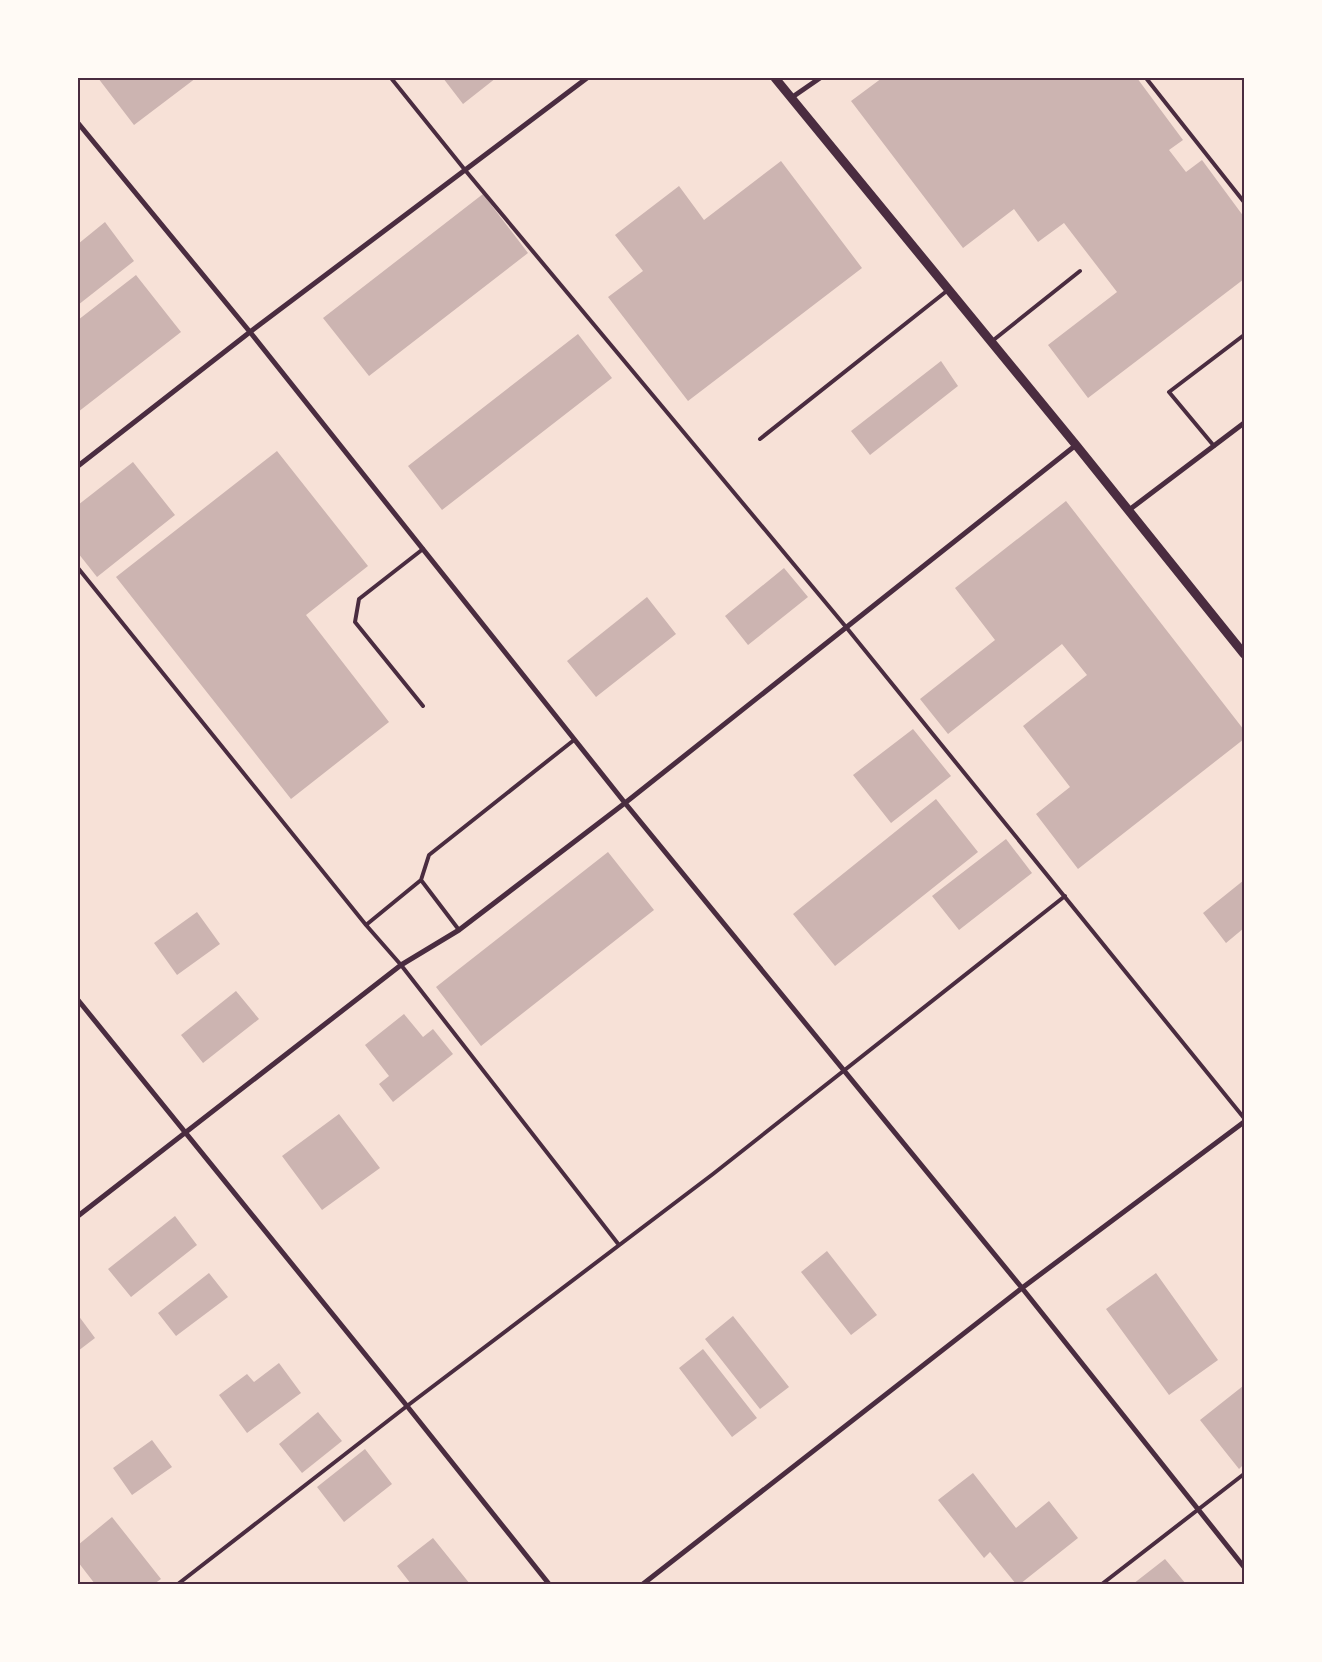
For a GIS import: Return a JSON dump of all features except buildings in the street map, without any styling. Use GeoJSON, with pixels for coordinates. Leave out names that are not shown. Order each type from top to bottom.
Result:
{"type":"FeatureCollection","features":[{"type":"Feature","properties":{"kind":"street"},"geometry":{"type":"LineString","coordinates":[[78,466],[250,332],[587,78]]}},
{"type":"Feature","properties":{"kind":"street"},"geometry":{"type":"LineString","coordinates":[[775,78],[1129,510],[1244,654]]}},
{"type":"Feature","properties":{"kind":"street"},"geometry":{"type":"LineString","coordinates":[[792,98],[820,78]]}},
{"type":"Feature","properties":{"kind":"street"},"geometry":{"type":"LineString","coordinates":[[78,122],[250,332],[625,803],[1022,1288],[1244,1567]]}},
{"type":"Feature","properties":{"kind":"street"},"geometry":{"type":"LineString","coordinates":[[1129,510],[1244,423]]}},
{"type":"Feature","properties":{"kind":"street"},"geometry":{"type":"LineString","coordinates":[[78,1216],[401,965],[459,930],[625,803],[1076,445]]}},
{"type":"Feature","properties":{"kind":"street"},"geometry":{"type":"LineString","coordinates":[[78,1000],[549,1584]]}},
{"type":"Feature","properties":{"kind":"street"},"geometry":{"type":"LineString","coordinates":[[643,1584],[1022,1288],[1244,1122]]}},
{"type":"Feature","properties":{"kind":"lane"},"geometry":{"type":"LineString","coordinates":[[391,78],[465,170],[846,627],[1244,1118]]}},
{"type":"Feature","properties":{"kind":"lane"},"geometry":{"type":"LineString","coordinates":[[1146,78],[1244,202]]}},
{"type":"Feature","properties":{"kind":"lane"},"geometry":{"type":"LineString","coordinates":[[991,342],[1080,271]]}},
{"type":"Feature","properties":{"kind":"lane"},"geometry":{"type":"LineString","coordinates":[[760,439],[948,290]]}},
{"type":"Feature","properties":{"kind":"lane"},"geometry":{"type":"LineString","coordinates":[[1214,446],[1169,392],[1244,335]]}},
{"type":"Feature","properties":{"kind":"lane"},"geometry":{"type":"LineString","coordinates":[[423,549],[359,599],[354,622],[423,706]]}},
{"type":"Feature","properties":{"kind":"lane"},"geometry":{"type":"LineString","coordinates":[[78,568],[366,925],[401,965],[619,1246]]}},
{"type":"Feature","properties":{"kind":"lane"},"geometry":{"type":"LineString","coordinates":[[366,925],[421,880],[429,855],[574,740]]}},
{"type":"Feature","properties":{"kind":"lane"},"geometry":{"type":"LineString","coordinates":[[421,880],[459,930]]}},
{"type":"Feature","properties":{"kind":"lane"},"geometry":{"type":"LineString","coordinates":[[178,1584],[407,1406],[712,1174],[1065,896]]}},
{"type":"Feature","properties":{"kind":"lane"},"geometry":{"type":"LineString","coordinates":[[1102,1584],[1244,1474]]}}]}
